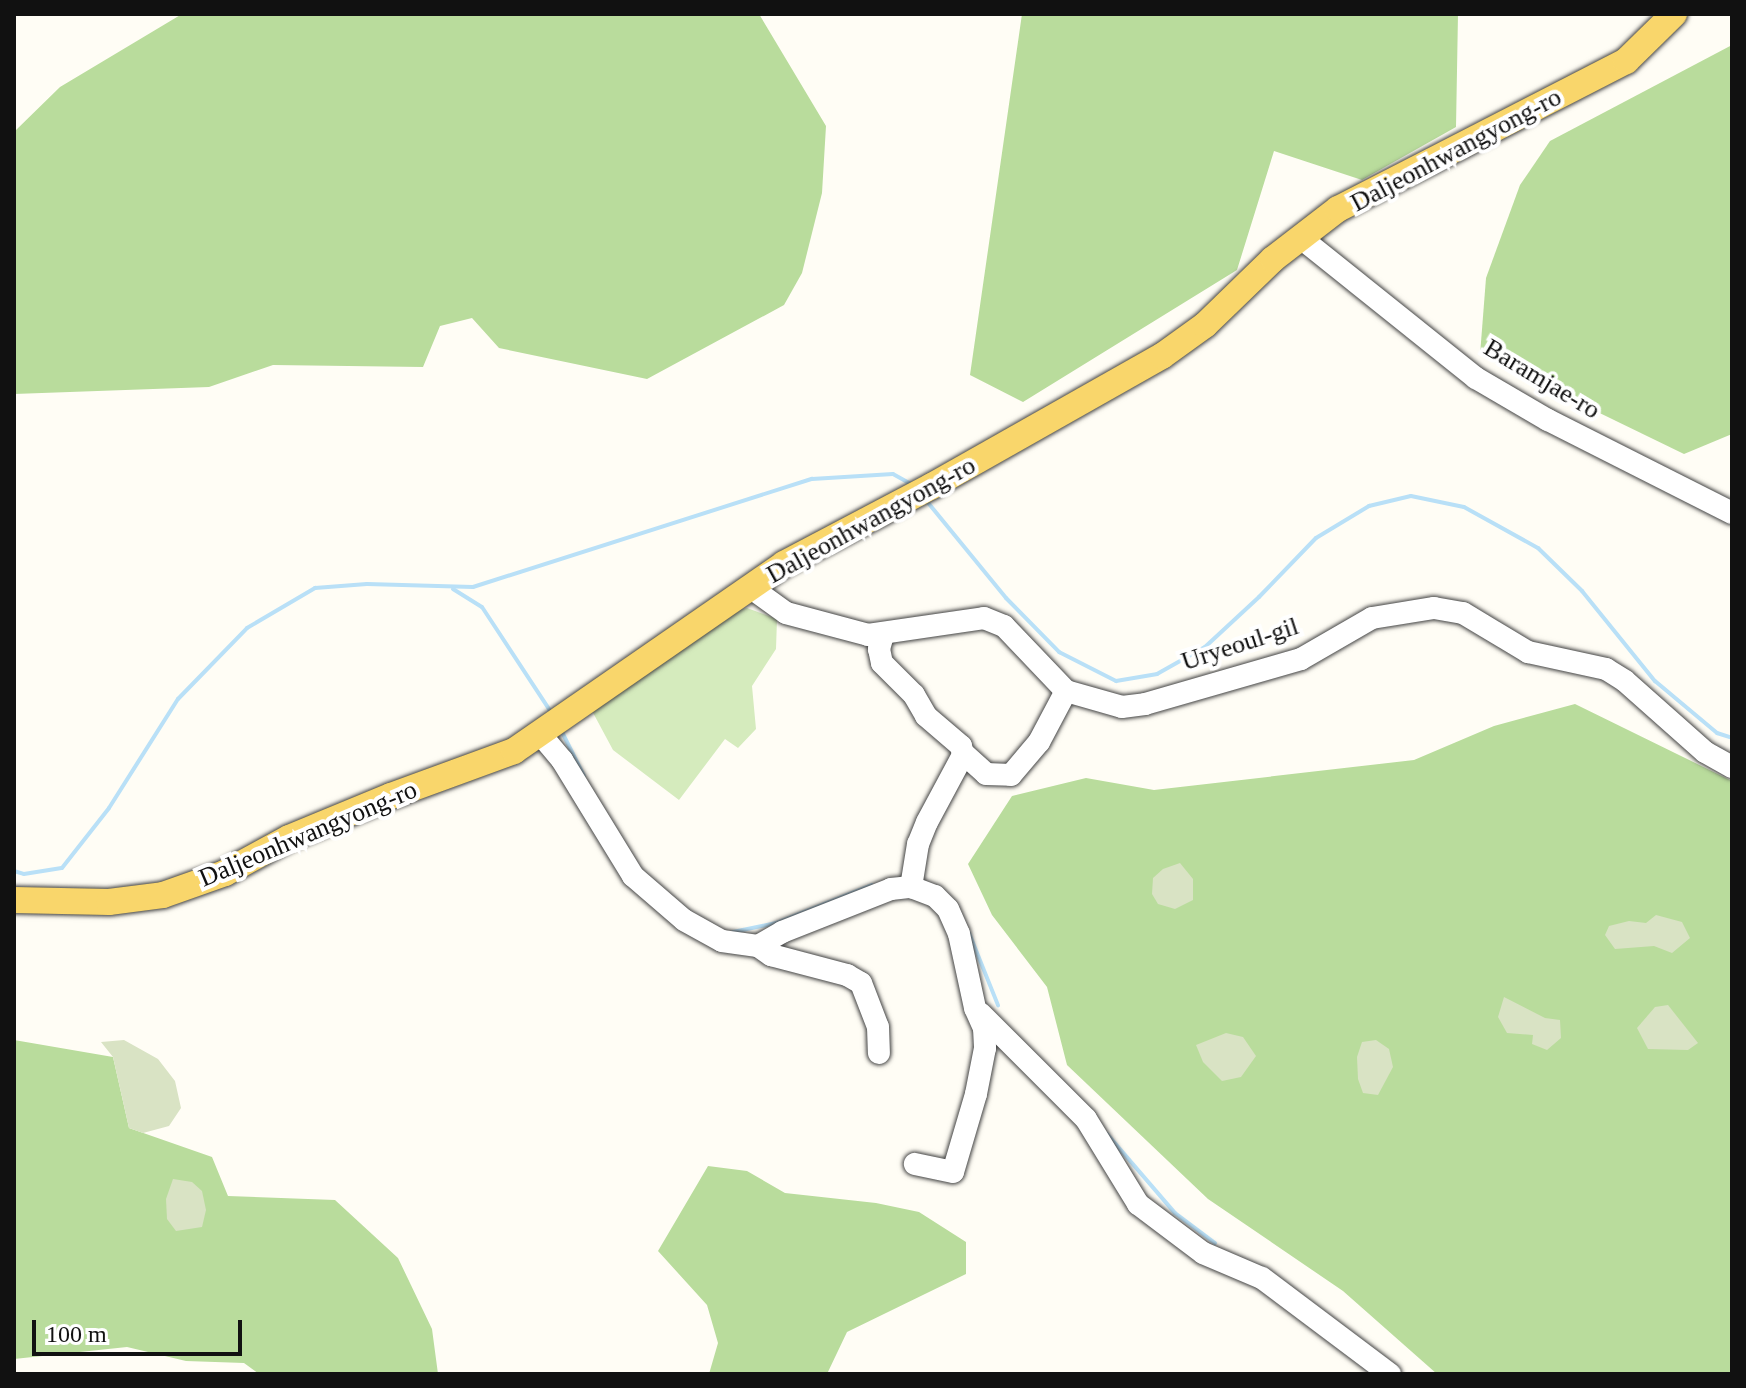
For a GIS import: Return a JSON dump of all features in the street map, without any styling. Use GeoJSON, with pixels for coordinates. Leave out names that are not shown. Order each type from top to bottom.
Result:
{"type":"FeatureCollection","features":[{"type":"Feature","properties":{"kind":"main road","name":"Daljeonhwangyong-ro"},"geometry":{"type":"LineString","coordinates":[[14,900],[109,902],[163,895],[225,873],[289,838],[391,796],[514,751],[784,564],[932,486],[1162,356],[1205,325],[1273,259],[1338,209],[1626,61],[1674,14]]}},
{"type":"Feature","properties":{"kind":"street","name":"Baramjae-ro"},"geometry":{"type":"LineString","coordinates":[[1301,238],[1476,378],[1548,420],[1732,513]]}},
{"type":"Feature","properties":{"kind":"street","name":"Uryeoul-gil"},"geometry":{"type":"LineString","coordinates":[[750,587],[783,612],[812,623],[883,635],[984,618],[1004,626],[1066,691],[1105,705],[1145,704],[1301,659],[1372,618],[1434,608],[1463,613],[1528,652],[1606,669],[1625,681],[1705,752],[1732,767]]}},
{"type":"Feature","properties":{"kind":"street"},"geometry":{"type":"LineString","coordinates":[[883,635],[879,649],[882,663],[914,695],[926,716],[961,746],[963,753],[986,774],[1011,775],[1039,742],[1066,691]]}},
{"type":"Feature","properties":{"kind":"street"},"geometry":{"type":"LineString","coordinates":[[553,726],[562,760],[633,876],[703,933],[722,941],[758,946],[771,955],[847,975],[861,983],[878,1027],[879,1053]]}},
{"type":"Feature","properties":{"kind":"street"},"geometry":{"type":"LineString","coordinates":[[912,882],[927,822],[963,753]]}},
{"type":"Feature","properties":{"kind":"street"},"geometry":{"type":"LineString","coordinates":[[758,946],[869,896],[912,882],[935,896],[948,909],[959,934],[975,1008],[984,1028],[985,1048],[976,1094],[953,1172],[915,1164]]}},
{"type":"Feature","properties":{"kind":"street"},"geometry":{"type":"LineString","coordinates":[[975,1008],[1086,1119],[1138,1204],[1203,1253],[1262,1278],[1390,1374]]}},
{"type":"Feature","properties":{"kind":"green space"},"geometry":{"type":"Polygon","coordinates":[[[182,14],[759,14],[826,126],[822,193],[802,273],[784,305],[647,379],[499,348],[472,318],[440,326],[423,367],[273,365],[209,387],[14,394],[14,132],[60,87],[182,14]]]}},
{"type":"Feature","properties":{"kind":"green space"},"geometry":{"type":"Polygon","coordinates":[[[1022,14],[1458,14],[1456,127],[1362,180],[1274,151],[1237,270],[1023,402],[970,375],[1022,14]]]}},
{"type":"Feature","properties":{"kind":"green space"},"geometry":{"type":"Polygon","coordinates":[[[1732,45],[1732,434],[1684,454],[1480,355],[1486,278],[1520,185],[1550,141],[1732,45]]]}},
{"type":"Feature","properties":{"kind":"green space"},"geometry":{"type":"Polygon","coordinates":[[[747,608],[777,619],[776,649],[752,686],[756,729],[738,748],[725,739],[679,800],[613,750],[591,709],[733,611],[747,608]]]}},
{"type":"Feature","properties":{"kind":"green space"},"geometry":{"type":"Polygon","coordinates":[[[1575,704],[1732,781],[1732,1374],[1437,1374],[1343,1291],[1208,1199],[1067,1065],[1047,987],[992,915],[968,864],[1012,796],[1086,778],[1154,790],[1414,760],[1494,726],[1575,704]]]}},
{"type":"Feature","properties":{"kind":"green space"},"geometry":{"type":"Polygon","coordinates":[[[1180,863],[1193,879],[1193,900],[1175,909],[1158,904],[1152,894],[1153,878],[1163,869],[1180,863]]]}},
{"type":"Feature","properties":{"kind":"green space"},"geometry":{"type":"Polygon","coordinates":[[[1656,915],[1682,922],[1690,938],[1672,953],[1654,946],[1615,949],[1605,935],[1609,926],[1629,921],[1646,923],[1656,915]]]}},
{"type":"Feature","properties":{"kind":"green space"},"geometry":{"type":"Polygon","coordinates":[[[1504,997],[1545,1018],[1560,1020],[1561,1038],[1547,1050],[1532,1044],[1533,1035],[1507,1033],[1498,1017],[1504,997]]]}},
{"type":"Feature","properties":{"kind":"green space"},"geometry":{"type":"Polygon","coordinates":[[[1668,1005],[1698,1043],[1688,1050],[1648,1049],[1637,1028],[1655,1007],[1668,1005]]]}},
{"type":"Feature","properties":{"kind":"green space"},"geometry":{"type":"Polygon","coordinates":[[[1226,1033],[1243,1037],[1256,1056],[1241,1077],[1222,1081],[1203,1062],[1196,1045],[1226,1033]]]}},
{"type":"Feature","properties":{"kind":"green space"},"geometry":{"type":"Polygon","coordinates":[[[14,1040],[113,1057],[129,1128],[212,1157],[228,1196],[335,1200],[398,1258],[432,1329],[438,1374],[259,1374],[244,1363],[186,1361],[127,1347],[14,1359],[14,1040]]]}},
{"type":"Feature","properties":{"kind":"green space"},"geometry":{"type":"Polygon","coordinates":[[[124,1040],[158,1059],[175,1081],[181,1108],[169,1126],[143,1133],[129,1128],[113,1057],[101,1042],[124,1040]]]}},
{"type":"Feature","properties":{"kind":"green space"},"geometry":{"type":"Polygon","coordinates":[[[1376,1040],[1389,1049],[1393,1067],[1378,1095],[1363,1093],[1358,1079],[1357,1057],[1362,1042],[1376,1040]]]}},
{"type":"Feature","properties":{"kind":"green space"},"geometry":{"type":"Polygon","coordinates":[[[708,1166],[747,1171],[785,1193],[876,1203],[919,1212],[966,1242],[966,1274],[847,1332],[827,1374],[709,1374],[718,1343],[707,1305],[658,1251],[708,1166]]]}},
{"type":"Feature","properties":{"kind":"green space"},"geometry":{"type":"Polygon","coordinates":[[[173,1179],[192,1182],[202,1191],[206,1210],[202,1227],[176,1231],[167,1219],[166,1199],[173,1179]]]}},
{"type":"Feature","properties":{"kind":"waterway"},"geometry":{"type":"LineString","coordinates":[[14,871],[24,874],[62,868],[109,808],[178,699],[247,628],[315,588],[367,584],[473,587],[812,479],[893,474],[911,484]]}},
{"type":"Feature","properties":{"kind":"waterway"},"geometry":{"type":"LineString","coordinates":[[925,499],[1006,598],[1059,652],[1116,681],[1157,674],[1205,647],[1316,538],[1369,506],[1411,496],[1464,507],[1538,548],[1582,591],[1655,681],[1717,733],[1732,738]]}},
{"type":"Feature","properties":{"kind":"waterway"},"geometry":{"type":"LineString","coordinates":[[453,589],[482,607],[551,712]]}},
{"type":"Feature","properties":{"kind":"waterway"},"geometry":{"type":"LineString","coordinates":[[561,730],[584,776]]}},
{"type":"Feature","properties":{"kind":"waterway"},"geometry":{"type":"LineString","coordinates":[[733,932],[776,923],[872,885]]}},
{"type":"Feature","properties":{"kind":"waterway"},"geometry":{"type":"LineString","coordinates":[[969,933],[998,1005]]}},
{"type":"Feature","properties":{"kind":"waterway"},"geometry":{"type":"LineString","coordinates":[[1107,1134],[1175,1213],[1215,1243]]}}]}
